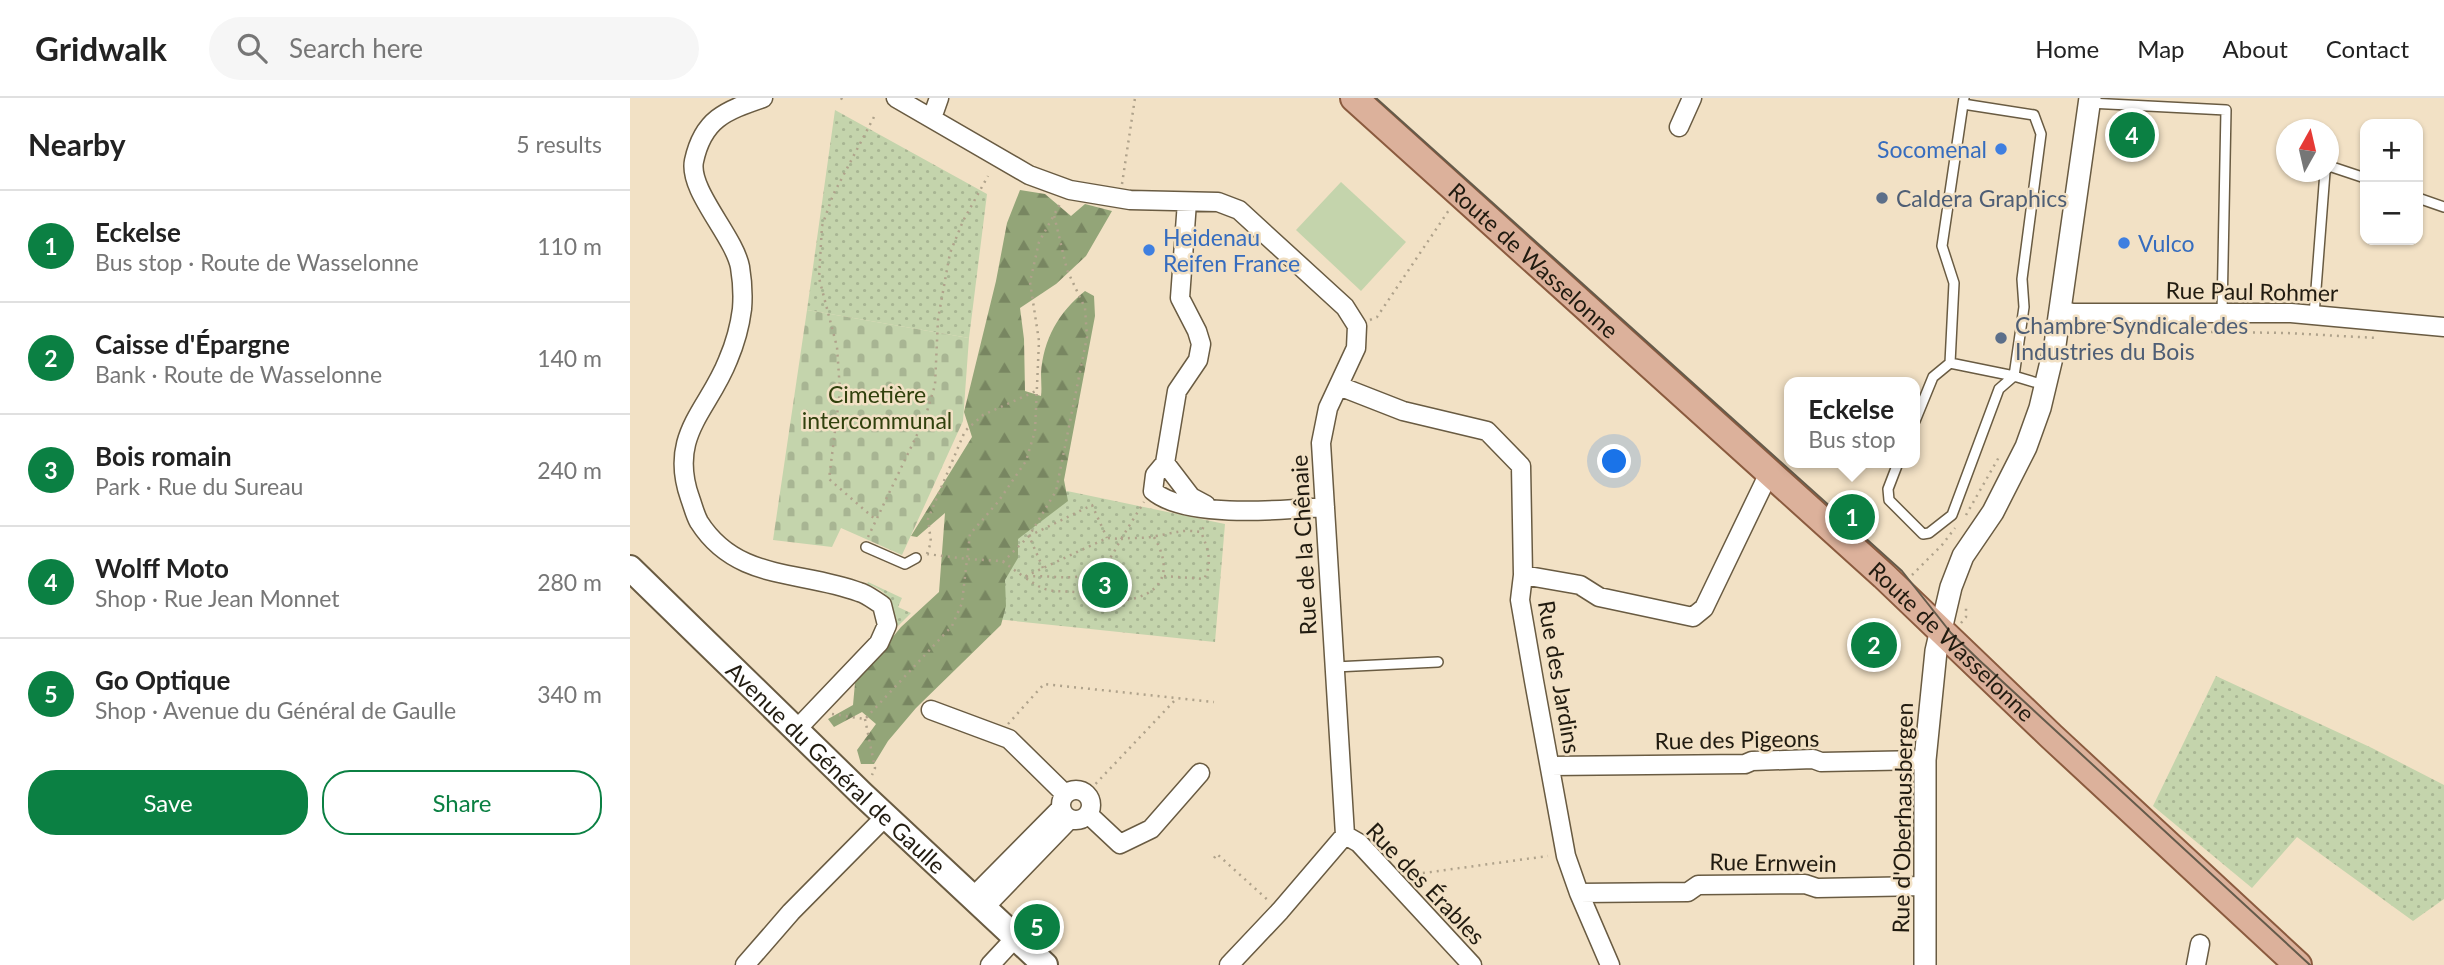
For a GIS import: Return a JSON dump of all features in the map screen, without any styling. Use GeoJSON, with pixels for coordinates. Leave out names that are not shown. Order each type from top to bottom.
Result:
{"type":"FeatureCollection","features":[{"type":"Feature","properties":{"kind":"main road","name":"Route de Wasselonne"},"geometry":{"type":"LineString","coordinates":[[1353,98],[1884,576],[1948,629],[2298,965]]}},
{"type":"Feature","properties":{"kind":"main road","name":"Avenue du Général de Gaulle"},"geometry":{"type":"LineString","coordinates":[[630,568],[886,816],[1045,965]]}},
{"type":"Feature","properties":{"kind":"street"},"geometry":{"type":"LineString","coordinates":[[763,98],[732,109],[709,124],[699,141],[693,165],[699,188],[726,234],[740,265],[742,310],[728,361],[693,423],[686,447],[685,483],[698,521],[720,549],[754,568],[856,591],[882,605],[887,625],[879,643],[797,729]]}},
{"type":"Feature","properties":{"kind":"street"},"geometry":{"type":"LineString","coordinates":[[896,98],[1029,175],[1070,190],[1120,197],[1219,202],[1239,210],[1345,307],[1357,326]]}},
{"type":"Feature","properties":{"kind":"street"},"geometry":{"type":"LineString","coordinates":[[932,118],[939,98]]}},
{"type":"Feature","properties":{"kind":"street"},"geometry":{"type":"LineString","coordinates":[[1679,127],[1692,98]]}},
{"type":"Feature","properties":{"kind":"street","name":"Rue d'Oberhausbergen"},"geometry":{"type":"LineString","coordinates":[[1925,965],[1925,760],[1934,665],[1948,629],[1951,587],[1963,556],[1984,527],[2026,447],[2069,312],[2090,101]]}},
{"type":"Feature","properties":{"kind":"street"},"geometry":{"type":"LineString","coordinates":[[1187,202],[1180,298],[1198,331],[1201,344],[1198,360],[1177,391],[1165,464],[1155,475],[1153,491],[1164,500],[1246,512],[1325,507]]}},
{"type":"Feature","properties":{"kind":"street","name":"Rue Paul Rohmer"},"geometry":{"type":"LineString","coordinates":[[2069,312],[2314,315],[2444,327]]}},
{"type":"Feature","properties":{"kind":"street","name":"Rue de la Chênaie"},"geometry":{"type":"LineString","coordinates":[[1345,835],[1321,443],[1328,408],[1356,348],[1357,326]]}},
{"type":"Feature","properties":{"kind":"street","name":"Rue des Jardins"},"geometry":{"type":"LineString","coordinates":[[1339,386],[1403,411],[1487,431],[1521,466],[1523,575],[1520,600],[1566,854],[1579,893],[1610,965]]}},
{"type":"Feature","properties":{"kind":"street"},"geometry":{"type":"LineString","coordinates":[[1165,464],[1191,497],[1210,508]]}},
{"type":"Feature","properties":{"kind":"street"},"geometry":{"type":"LineString","coordinates":[[1523,575],[1580,585],[1599,597],[1693,617],[1704,608],[1769,473]]}},
{"type":"Feature","properties":{"kind":"street"},"geometry":{"type":"LineString","coordinates":[[931,710],[1009,739],[1071,809],[1120,844],[1151,829],[1200,773]]}},
{"type":"Feature","properties":{"kind":"street","name":"Rue des Pigeons"},"geometry":{"type":"LineString","coordinates":[[1550,766],[1745,764],[1752,761],[1801,759],[1821,762],[1925,760]]}},
{"type":"Feature","properties":{"kind":"street"},"geometry":{"type":"LineString","coordinates":[[979,902],[1071,809],[1091,806],[1086,794]]}},
{"type":"Feature","properties":{"kind":"street"},"geometry":{"type":"LineString","coordinates":[[745,965],[782,922],[886,816]]}},
{"type":"Feature","properties":{"kind":"street"},"geometry":{"type":"LineString","coordinates":[[1228,965],[1280,911],[1345,835]]}},
{"type":"Feature","properties":{"kind":"street","name":"Rue des Érables"},"geometry":{"type":"LineString","coordinates":[[1345,835],[1359,843],[1472,965]]}},
{"type":"Feature","properties":{"kind":"street","name":"Rue Ernwein"},"geometry":{"type":"LineString","coordinates":[[1579,893],[1688,892],[1698,885],[1805,884],[1816,888],[1925,886]]}},
{"type":"Feature","properties":{"kind":"street"},"geometry":{"type":"LineString","coordinates":[[990,965],[1016,937]]}},
{"type":"Feature","properties":{"kind":"street"},"geometry":{"type":"LineString","coordinates":[[2196,965],[2200,944]]}},
{"type":"Feature","properties":{"kind":"lane"},"geometry":{"type":"LineString","coordinates":[[1896,468],[1888,489],[1889,500],[1923,534],[1929,533],[1952,515],[1999,389],[2014,376],[2025,307],[2022,279],[2041,134],[2034,115],[1963,101],[1942,246],[1954,282],[1950,363],[1933,377],[1920,409]]}},
{"type":"Feature","properties":{"kind":"lane"},"geometry":{"type":"LineString","coordinates":[[2090,101],[2226,110],[2222,313]]}},
{"type":"Feature","properties":{"kind":"lane"},"geometry":{"type":"LineString","coordinates":[[2339,169],[2360,176]]}},
{"type":"Feature","properties":{"kind":"lane"},"geometry":{"type":"LineString","coordinates":[[2314,315],[2324,182]]}},
{"type":"Feature","properties":{"kind":"lane"},"geometry":{"type":"LineString","coordinates":[[2423,200],[2444,207]]}},
{"type":"Feature","properties":{"kind":"lane"},"geometry":{"type":"LineString","coordinates":[[1950,363],[2046,385]]}},
{"type":"Feature","properties":{"kind":"lane"},"geometry":{"type":"LineString","coordinates":[[866,543],[905,564],[916,558]]}},
{"type":"Feature","properties":{"kind":"lane"},"geometry":{"type":"LineString","coordinates":[[1335,667],[1438,662]]}},
{"type":"Feature","properties":{"kind":"path"},"geometry":{"type":"LineString","coordinates":[[1120,197],[1135,98]]}},
{"type":"Feature","properties":{"kind":"path"},"geometry":{"type":"LineString","coordinates":[[874,117],[833,195],[822,226],[819,278],[837,347],[840,391],[829,480],[876,520]]}},
{"type":"Feature","properties":{"kind":"path"},"geometry":{"type":"LineString","coordinates":[[866,543],[925,418],[935,385],[938,319],[950,253],[963,221],[988,176]]}},
{"type":"Feature","properties":{"kind":"path"},"geometry":{"type":"LineString","coordinates":[[865,719],[952,626],[962,603],[970,534],[998,502],[1026,461],[1035,431],[1039,341],[1030,282],[1039,242],[1070,190]]}},
{"type":"Feature","properties":{"kind":"path"},"geometry":{"type":"LineString","coordinates":[[1357,326],[1377,317],[1455,202]]}},
{"type":"Feature","properties":{"kind":"path"},"geometry":{"type":"LineString","coordinates":[[1003,562],[1028,536],[1056,491],[1087,337],[1084,308],[1067,270],[1054,215]]}},
{"type":"Feature","properties":{"kind":"path"},"geometry":{"type":"LineString","coordinates":[[2069,312],[2078,332],[2287,333],[2380,339]]}},
{"type":"Feature","properties":{"kind":"path"},"geometry":{"type":"LineString","coordinates":[[1036,391],[983,415],[965,431],[928,519],[931,542],[927,554],[1003,562],[1044,589],[1082,593],[1097,600],[1124,601],[1155,588],[1164,576],[1166,564],[1154,537]]}},
{"type":"Feature","properties":{"kind":"path"},"geometry":{"type":"LineString","coordinates":[[1024,577],[1040,575],[1063,578],[1086,575],[1103,567],[1137,511],[1153,491]]}},
{"type":"Feature","properties":{"kind":"path"},"geometry":{"type":"LineString","coordinates":[[1028,536],[1093,505],[1107,538]]}},
{"type":"Feature","properties":{"kind":"path"},"geometry":{"type":"LineString","coordinates":[[1201,532],[1208,520],[1210,508]]}},
{"type":"Feature","properties":{"kind":"path"},"geometry":{"type":"LineString","coordinates":[[1024,577],[1107,538],[1154,537],[1173,531],[1201,532]]}},
{"type":"Feature","properties":{"kind":"path"},"geometry":{"type":"LineString","coordinates":[[1164,576],[1204,579],[1210,568],[1207,546],[1201,532]]}},
{"type":"Feature","properties":{"kind":"path"},"geometry":{"type":"LineString","coordinates":[[1028,536],[1044,568]]}},
{"type":"Feature","properties":{"kind":"path"},"geometry":{"type":"LineString","coordinates":[[1948,629],[1966,617],[1966,596]]}},
{"type":"Feature","properties":{"kind":"path"},"geometry":{"type":"LineString","coordinates":[[1003,737],[1009,720],[1044,684],[1214,702]]}},
{"type":"Feature","properties":{"kind":"path"},"geometry":{"type":"LineString","coordinates":[[1086,794],[1177,698]]}},
{"type":"Feature","properties":{"kind":"path"},"geometry":{"type":"LineString","coordinates":[[815,711],[865,719]]}},
{"type":"Feature","properties":{"kind":"path"},"geometry":{"type":"LineString","coordinates":[[862,793],[876,768],[865,719]]}},
{"type":"Feature","properties":{"kind":"path"},"geometry":{"type":"LineString","coordinates":[[1214,858],[1217,854],[1280,911]]}},
{"type":"Feature","properties":{"kind":"path"},"geometry":{"type":"LineString","coordinates":[[1391,878],[1566,854]]}},
{"type":"Feature","properties":{"kind":"green space"},"geometry":{"type":"Polygon","coordinates":[[[835,110],[987,194],[969,338],[807,310],[835,110]]]}},
{"type":"Feature","properties":{"kind":"green space"},"geometry":{"type":"Polygon","coordinates":[[[1341,182],[1406,242],[1361,291],[1296,230],[1341,182]]]}},
{"type":"Feature","properties":{"kind":"green space"},"geometry":{"type":"Polygon","coordinates":[[[1020,190],[1045,194],[1071,216],[1085,204],[1112,211],[1086,256],[1056,284],[1020,308],[1024,339],[1025,391],[1041,396],[1042,361],[1054,327],[1067,308],[1085,291],[1094,296],[1095,316],[1064,480],[1068,501],[1018,539],[1018,558],[1005,580],[1006,606],[1001,625],[916,708],[888,741],[874,764],[861,764],[857,750],[876,724],[862,712],[834,727],[828,719],[853,705],[855,683],[901,627],[939,592],[945,513],[917,537],[911,536],[972,437],[964,412],[996,281],[1007,223],[1020,190]]]}},
{"type":"Feature","properties":{"kind":"green space","name":"Cimetière intercommunal"},"geometry":{"type":"Polygon","coordinates":[[[807,310],[969,338],[963,421],[902,555],[841,528],[832,547],[773,540],[807,310]]]}},
{"type":"Feature","properties":{"kind":"green space"},"geometry":{"type":"Polygon","coordinates":[[[1067,491],[1225,524],[1215,642],[986,618],[993,551],[1067,491]]]}},
{"type":"Feature","properties":{"kind":"green space"},"geometry":{"type":"Polygon","coordinates":[[[868,582],[902,598],[898,607],[911,613],[898,626],[887,596],[867,584],[868,582]]]}},
{"type":"Feature","properties":{"kind":"green space"},"geometry":{"type":"Polygon","coordinates":[[[2216,676],[2372,748],[2444,785],[2444,899],[2413,921],[2297,837],[2252,888],[2153,806],[2216,676]]]}},
{"type":"Feature","properties":{"kind":"tram line"},"geometry":{"type":"LineString","coordinates":[[1376,98],[1784,465]]}},
{"type":"Feature","properties":{"kind":"tram line"},"geometry":{"type":"LineString","coordinates":[[1787,468],[1902,571],[1951,633],[1979,660],[2310,965]]}},
{"type":"Feature","properties":{"kind":"place","name":"Wolff Moto"},"geometry":{"type":"Point","coordinates":[2132,135]}},
{"type":"Feature","properties":{"kind":"place","name":"Socomenal"},"geometry":{"type":"Point","coordinates":[2001,149]}},
{"type":"Feature","properties":{"kind":"place","name":"Caldera Graphics"},"geometry":{"type":"Point","coordinates":[1882,198]}},
{"type":"Feature","properties":{"kind":"place","name":"Vulco"},"geometry":{"type":"Point","coordinates":[2124,243]}},
{"type":"Feature","properties":{"kind":"place","name":"Heidenau Reifen France"},"geometry":{"type":"Point","coordinates":[1149,250]}},
{"type":"Feature","properties":{"kind":"place","name":"Chambre Syndicale des Industries du Bois"},"geometry":{"type":"Point","coordinates":[2001,338]}},
{"type":"Feature","properties":{"kind":"place","name":"Eckelse"},"geometry":{"type":"Point","coordinates":[1852,517]}},
{"type":"Feature","properties":{"kind":"place","name":"Bois romain"},"geometry":{"type":"Point","coordinates":[1105,585]}},
{"type":"Feature","properties":{"kind":"place","name":"Caisse d'Épargne"},"geometry":{"type":"Point","coordinates":[1874,645]}},
{"type":"Feature","properties":{"kind":"place","name":"Go Optique"},"geometry":{"type":"Point","coordinates":[1037,927]}}]}
